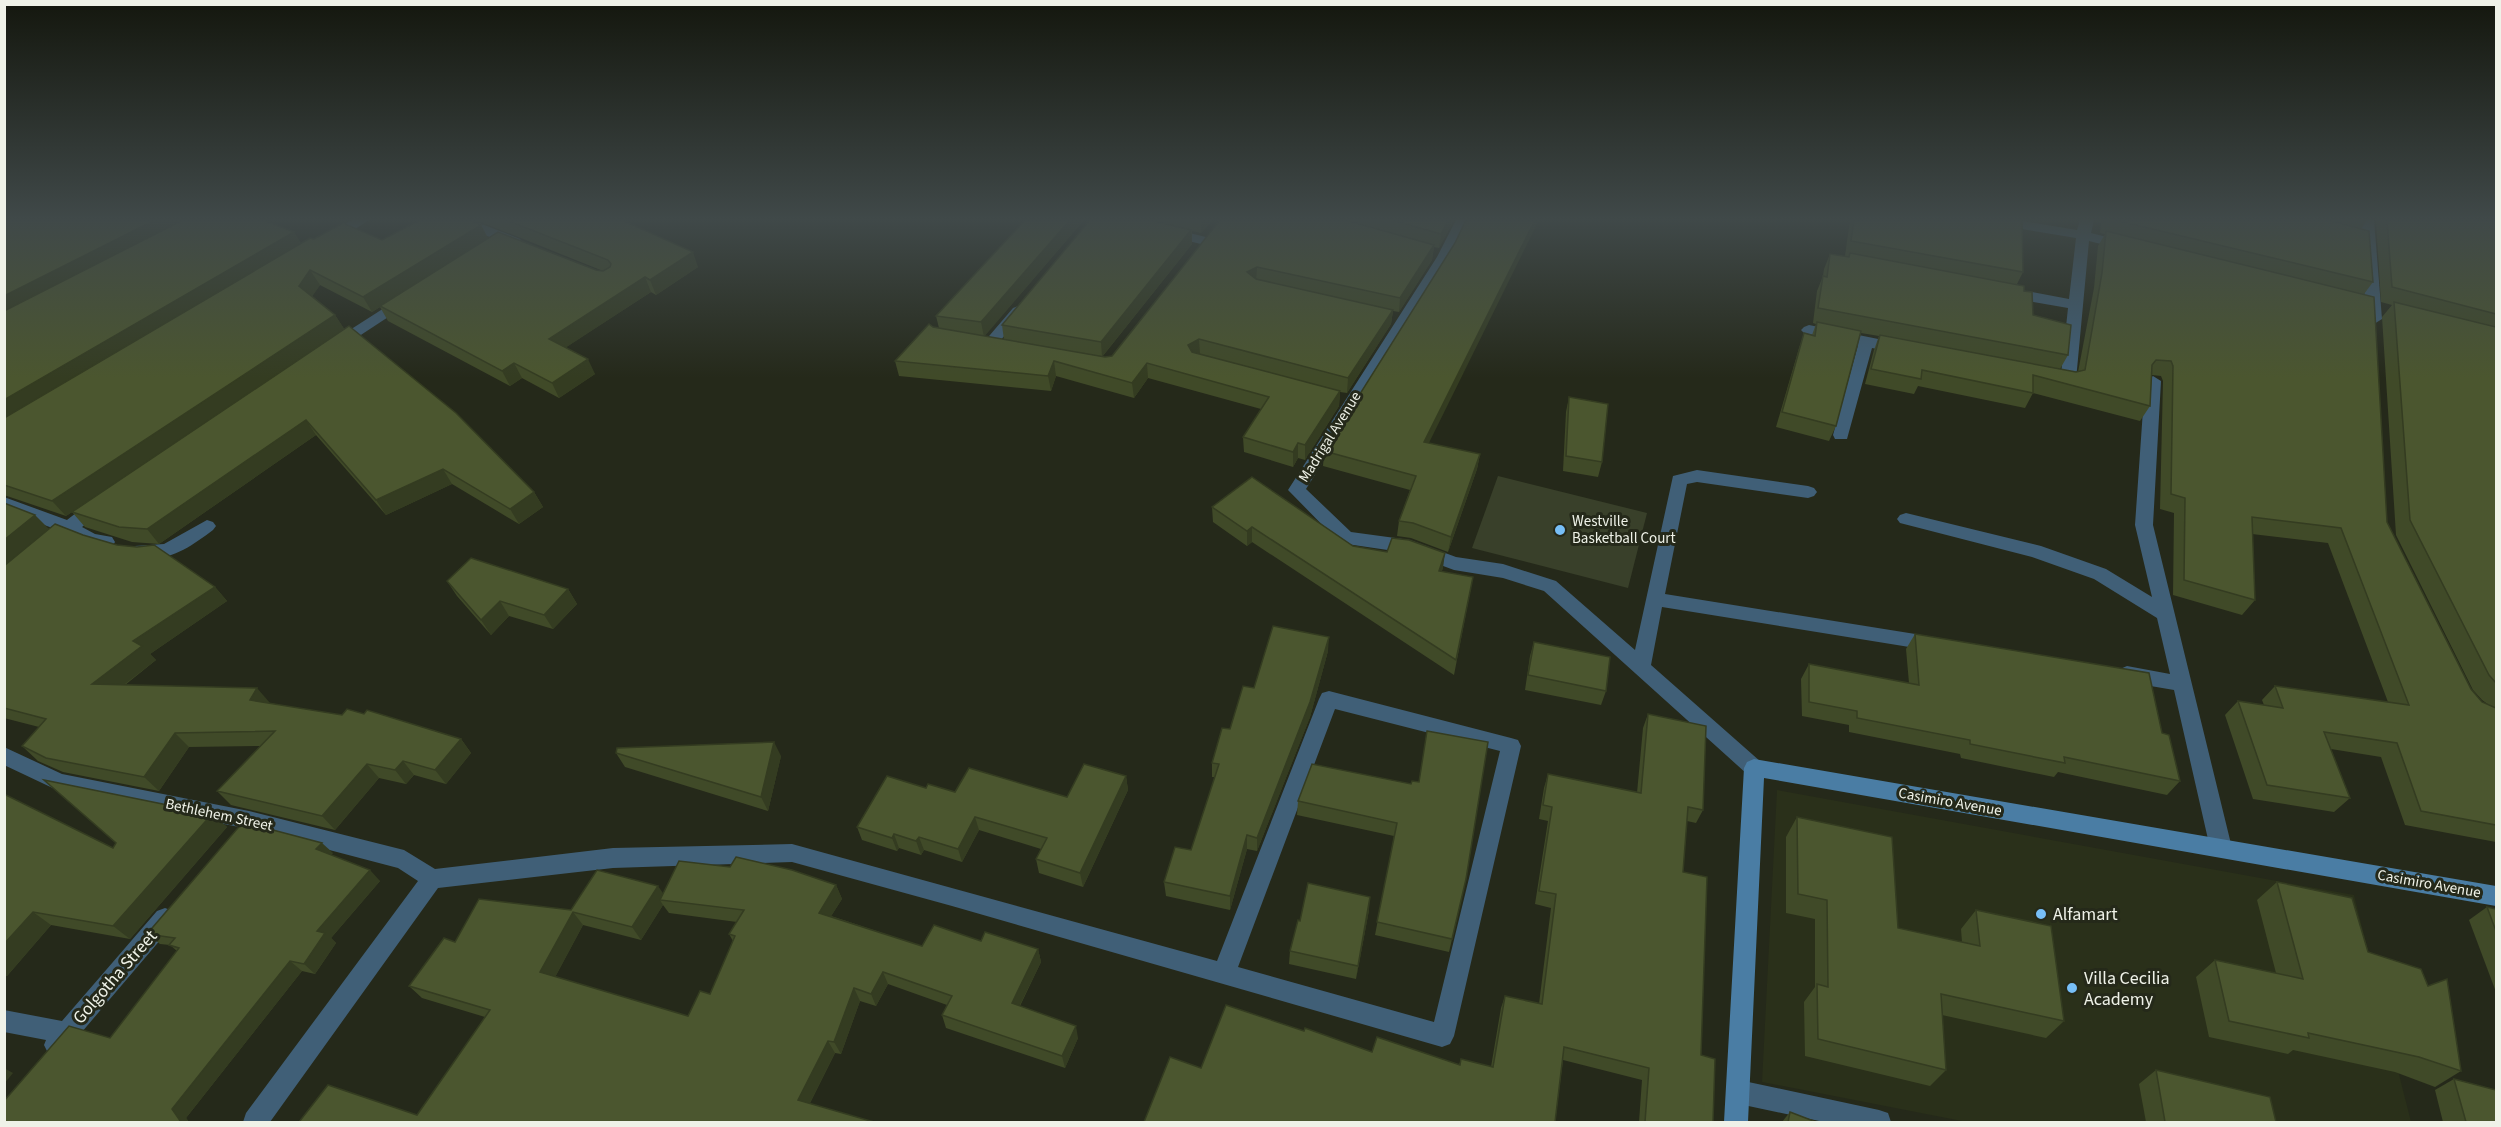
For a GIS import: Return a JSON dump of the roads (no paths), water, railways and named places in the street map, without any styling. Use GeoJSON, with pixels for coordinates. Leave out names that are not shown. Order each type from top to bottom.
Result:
{"type":"FeatureCollection","features":[{"type":"Feature","properties":{"kind":"street","name":"Madrigal Avenue"},"geometry":{"type":"LineString","coordinates":[[1426,273],[1346,401],[1297,490],[1346,538],[1410,546],[1454,563],[1503,571],[1550,586],[1754,768]]}},
{"type":"Feature","properties":{"kind":"street"},"geometry":{"type":"LineString","coordinates":[[2035,374],[2068,380],[2079,273]]}},
{"type":"Feature","properties":{"kind":"street"},"geometry":{"type":"LineString","coordinates":[[2368,273],[2375,341]]}},
{"type":"Feature","properties":{"kind":"street"},"geometry":{"type":"LineString","coordinates":[[322,354],[420,290]]}},
{"type":"Feature","properties":{"kind":"street"},"geometry":{"type":"LineString","coordinates":[[1996,290],[2076,305]]}},
{"type":"Feature","properties":{"kind":"street"},"geometry":{"type":"LineString","coordinates":[[1012,349],[983,344],[1026,300]]}},
{"type":"Feature","properties":{"kind":"street"},"geometry":{"type":"LineString","coordinates":[[1809,330],[1911,350]]}},
{"type":"Feature","properties":{"kind":"street"},"geometry":{"type":"LineString","coordinates":[[1841,435],[1866,342]]}},
{"type":"Feature","properties":{"kind":"street"},"geometry":{"type":"LineString","coordinates":[[2153,381],[2144,525],[2221,848]]}},
{"type":"Feature","properties":{"kind":"street"},"geometry":{"type":"LineString","coordinates":[[1641,666],[1678,480],[1697,476],[1808,492]]}},
{"type":"Feature","properties":{"kind":"street"},"geometry":{"type":"LineString","coordinates":[[32,558],[68,527],[106,501]]}},
{"type":"Feature","properties":{"kind":"street"},"geometry":{"type":"LineString","coordinates":[[4,503],[68,527],[91,540],[151,554],[169,550],[207,526]]}},
{"type":"Feature","properties":{"kind":"street"},"geometry":{"type":"LineString","coordinates":[[1906,519],[2035,551],[2100,574],[2164,613]]}},
{"type":"Feature","properties":{"kind":"street"},"geometry":{"type":"LineString","coordinates":[[1654,599],[1949,646]]}},
{"type":"Feature","properties":{"kind":"street"},"geometry":{"type":"LineString","coordinates":[[2114,672],[2182,684]]}},
{"type":"Feature","properties":{"kind":"street"},"geometry":{"type":"LineString","coordinates":[[255,1122],[432,879],[613,858],[792,853],[952,896],[1442,1036],[1510,746],[1329,699],[1224,973]]}},
{"type":"Feature","properties":{"kind":"street","name":"Bethlehem Street"},"geometry":{"type":"LineString","coordinates":[[4,755],[59,782],[249,820],[404,860],[432,879]]}},
{"type":"Feature","properties":{"kind":"street"},"geometry":{"type":"LineString","coordinates":[[1736,1122],[1754,768]]}},
{"type":"Feature","properties":{"kind":"street","name":"Casimiro Avenue"},"geometry":{"type":"LineString","coordinates":[[1754,768],[2496,896]]}},
{"type":"Feature","properties":{"kind":"street"},"geometry":{"type":"LineString","coordinates":[[234,838],[249,820]]}},
{"type":"Feature","properties":{"kind":"street","name":"Golgotha Street"},"geometry":{"type":"LineString","coordinates":[[39,1065],[181,900]]}},
{"type":"Feature","properties":{"kind":"street"},"geometry":{"type":"LineString","coordinates":[[4,1021],[67,1033]]}},
{"type":"Feature","properties":{"kind":"street"},"geometry":{"type":"LineString","coordinates":[[1739,1092],[1879,1122]]}},
{"type":"Feature","properties":{"kind":"place","name":"Westville Basketball Court"},"geometry":{"type":"Point","coordinates":[1560,530]}},
{"type":"Feature","properties":{"kind":"place","name":"Alfamart"},"geometry":{"type":"Point","coordinates":[2041,914]}},
{"type":"Feature","properties":{"kind":"place","name":"Villa Cecilia Academy"},"geometry":{"type":"Point","coordinates":[2072,988]}}]}
